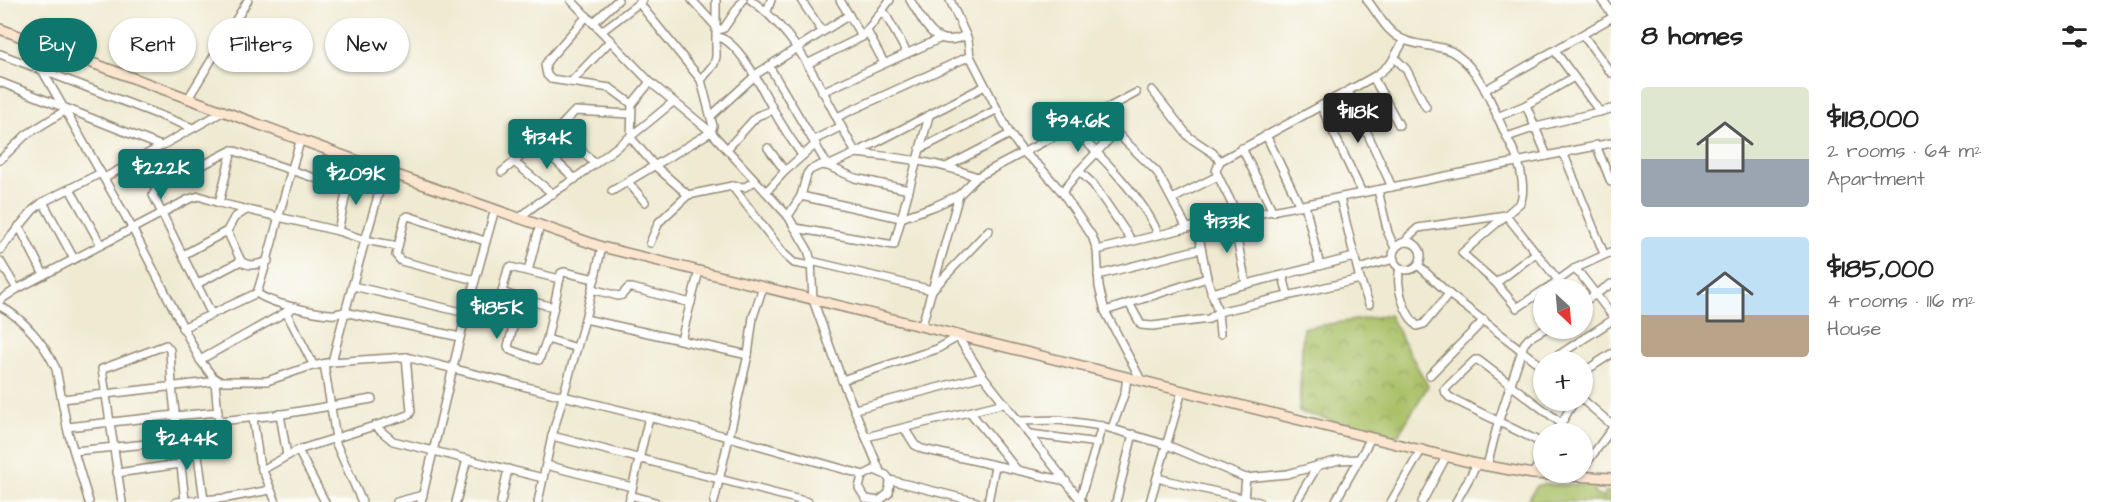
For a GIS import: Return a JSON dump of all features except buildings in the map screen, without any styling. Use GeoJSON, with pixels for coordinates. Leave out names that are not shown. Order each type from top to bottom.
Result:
{"type":"FeatureCollection","features":[{"type":"Feature","properties":{"kind":"main road"},"geometry":{"type":"LineString","coordinates":[[0,29],[385,171],[602,247],[1422,449],[1446,457],[1533,474]]}},
{"type":"Feature","properties":{"kind":"main road"},"geometry":{"type":"LineString","coordinates":[[1593,475],[1611,478]]}},
{"type":"Feature","properties":{"kind":"street"},"geometry":{"type":"LineString","coordinates":[[189,98],[248,0]]}},
{"type":"Feature","properties":{"kind":"street"},"geometry":{"type":"LineString","coordinates":[[571,0],[650,82],[711,132],[788,216],[808,250],[813,300],[842,380],[880,471],[890,480],[977,502]]}},
{"type":"Feature","properties":{"kind":"street"},"geometry":{"type":"LineString","coordinates":[[593,22],[618,0]]}},
{"type":"Feature","properties":{"kind":"street"},"geometry":{"type":"LineString","coordinates":[[692,0],[716,29],[722,30],[743,0]]}},
{"type":"Feature","properties":{"kind":"street"},"geometry":{"type":"LineString","coordinates":[[701,80],[714,64],[717,37],[716,0]]}},
{"type":"Feature","properties":{"kind":"street"},"geometry":{"type":"LineString","coordinates":[[751,0],[767,11],[797,48],[856,153]]}},
{"type":"Feature","properties":{"kind":"street"},"geometry":{"type":"LineString","coordinates":[[767,11],[771,0]]}},
{"type":"Feature","properties":{"kind":"street"},"geometry":{"type":"LineString","coordinates":[[801,0],[822,31]]}},
{"type":"Feature","properties":{"kind":"street"},"geometry":{"type":"LineString","coordinates":[[840,0],[884,63]]}},
{"type":"Feature","properties":{"kind":"street"},"geometry":{"type":"LineString","coordinates":[[807,64],[864,34],[890,0]]}},
{"type":"Feature","properties":{"kind":"street"},"geometry":{"type":"LineString","coordinates":[[910,0],[932,34],[939,39],[955,41],[966,35]]}},
{"type":"Feature","properties":{"kind":"street"},"geometry":{"type":"LineString","coordinates":[[950,0],[966,35],[970,56],[1010,134],[1023,152],[1062,192],[1088,228],[1097,250],[1101,300],[1141,380]]}},
{"type":"Feature","properties":{"kind":"street"},"geometry":{"type":"LineString","coordinates":[[1367,0],[1391,32],[1404,40],[1451,51],[1458,55],[1471,68],[1485,90],[1519,162],[1523,195],[1520,203],[1461,253],[1496,283],[1517,308],[1533,297]]}},
{"type":"Feature","properties":{"kind":"street"},"geometry":{"type":"LineString","coordinates":[[1602,0],[1611,12]]}},
{"type":"Feature","properties":{"kind":"street"},"geometry":{"type":"LineString","coordinates":[[602,31],[641,2],[701,80],[713,126],[711,132],[612,191]]}},
{"type":"Feature","properties":{"kind":"street"},"geometry":{"type":"LineString","coordinates":[[883,10],[907,53]]}},
{"type":"Feature","properties":{"kind":"street"},"geometry":{"type":"LineString","coordinates":[[711,116],[769,66],[849,15]]}},
{"type":"Feature","properties":{"kind":"street"},"geometry":{"type":"LineString","coordinates":[[587,16],[545,65],[547,75],[551,79],[610,88],[632,104]]}},
{"type":"Feature","properties":{"kind":"street"},"geometry":{"type":"LineString","coordinates":[[1485,90],[1611,18]]}},
{"type":"Feature","properties":{"kind":"street"},"geometry":{"type":"LineString","coordinates":[[1583,35],[1611,74]]}},
{"type":"Feature","properties":{"kind":"street"},"geometry":{"type":"LineString","coordinates":[[717,37],[728,41],[756,76],[773,110],[802,155]]}},
{"type":"Feature","properties":{"kind":"street"},"geometry":{"type":"LineString","coordinates":[[822,92],[939,39]]}},
{"type":"Feature","properties":{"kind":"street"},"geometry":{"type":"LineString","coordinates":[[571,82],[611,40]]}},
{"type":"Feature","properties":{"kind":"street"},"geometry":{"type":"LineString","coordinates":[[1246,284],[1236,218],[1216,171],[1220,161],[1373,77],[1395,58],[1404,40]]}},
{"type":"Feature","properties":{"kind":"street"},"geometry":{"type":"LineString","coordinates":[[1555,51],[1599,112]]}},
{"type":"Feature","properties":{"kind":"street"},"geometry":{"type":"LineString","coordinates":[[0,54],[18,61]]}},
{"type":"Feature","properties":{"kind":"street"},"geometry":{"type":"LineString","coordinates":[[837,117],[970,56]]}},
{"type":"Feature","properties":{"kind":"street"},"geometry":{"type":"LineString","coordinates":[[1395,58],[1406,69],[1426,107]]}},
{"type":"Feature","properties":{"kind":"street"},"geometry":{"type":"LineString","coordinates":[[769,66],[828,166]]}},
{"type":"Feature","properties":{"kind":"street"},"geometry":{"type":"LineString","coordinates":[[43,72],[132,228],[200,360],[217,381],[220,437],[74,452]]}},
{"type":"Feature","properties":{"kind":"street"},"geometry":{"type":"LineString","coordinates":[[47,72],[193,128]]}},
{"type":"Feature","properties":{"kind":"street"},"geometry":{"type":"LineString","coordinates":[[1373,77],[1399,125]]}},
{"type":"Feature","properties":{"kind":"street"},"geometry":{"type":"LineString","coordinates":[[1497,117],[1526,105],[1574,77]]}},
{"type":"Feature","properties":{"kind":"street"},"geometry":{"type":"LineString","coordinates":[[0,82],[160,146]]}},
{"type":"Feature","properties":{"kind":"street"},"geometry":{"type":"LineString","coordinates":[[650,82],[632,104],[631,138],[654,165],[688,195]]}},
{"type":"Feature","properties":{"kind":"street"},"geometry":{"type":"LineString","coordinates":[[828,166],[985,86]]}},
{"type":"Feature","properties":{"kind":"street"},"geometry":{"type":"LineString","coordinates":[[1152,90],[1189,137],[1213,153],[1220,161]]}},
{"type":"Feature","properties":{"kind":"street"},"geometry":{"type":"LineString","coordinates":[[1348,91],[1392,187]]}},
{"type":"Feature","properties":{"kind":"street"},"geometry":{"type":"LineString","coordinates":[[801,196],[901,218],[959,195],[977,177],[1136,93]]}},
{"type":"Feature","properties":{"kind":"street"},"geometry":{"type":"LineString","coordinates":[[520,218],[539,202],[631,138],[673,102]]}},
{"type":"Feature","properties":{"kind":"street"},"geometry":{"type":"LineString","coordinates":[[1526,105],[1547,156]]}},
{"type":"Feature","properties":{"kind":"street"},"geometry":{"type":"LineString","coordinates":[[1321,106],[1362,193]]}},
{"type":"Feature","properties":{"kind":"street"},"geometry":{"type":"LineString","coordinates":[[0,160],[26,135],[64,108]]}},
{"type":"Feature","properties":{"kind":"street"},"geometry":{"type":"LineString","coordinates":[[1507,137],[1536,127],[1611,109]]}},
{"type":"Feature","properties":{"kind":"street"},"geometry":{"type":"LineString","coordinates":[[727,149],[757,116],[773,110]]}},
{"type":"Feature","properties":{"kind":"street"},"geometry":{"type":"LineString","coordinates":[[920,149],[996,110]]}},
{"type":"Feature","properties":{"kind":"street"},"geometry":{"type":"LineString","coordinates":[[0,250],[33,210],[44,202],[160,146],[224,111]]}},
{"type":"Feature","properties":{"kind":"street"},"geometry":{"type":"LineString","coordinates":[[502,171],[537,142],[559,128],[575,111],[630,114]]}},
{"type":"Feature","properties":{"kind":"street"},"geometry":{"type":"LineString","coordinates":[[1096,113],[1158,172],[1187,228]]}},
{"type":"Feature","properties":{"kind":"street"},"geometry":{"type":"LineString","coordinates":[[795,228],[894,245],[929,116]]}},
{"type":"Feature","properties":{"kind":"street"},"geometry":{"type":"LineString","coordinates":[[766,192],[815,142],[840,126]]}},
{"type":"Feature","properties":{"kind":"street"},"geometry":{"type":"LineString","coordinates":[[559,128],[596,164]]}},
{"type":"Feature","properties":{"kind":"street"},"geometry":{"type":"LineString","coordinates":[[1062,192],[1116,132]]}},
{"type":"Feature","properties":{"kind":"street"},"geometry":{"type":"LineString","coordinates":[[948,166],[1010,134]]}},
{"type":"Feature","properties":{"kind":"street"},"geometry":{"type":"LineString","coordinates":[[1266,135],[1303,206],[1320,266]]}},
{"type":"Feature","properties":{"kind":"street"},"geometry":{"type":"LineString","coordinates":[[182,328],[257,293],[301,139]]}},
{"type":"Feature","properties":{"kind":"street"},"geometry":{"type":"LineString","coordinates":[[1085,141],[1150,215],[1158,235]]}},
{"type":"Feature","properties":{"kind":"street"},"geometry":{"type":"LineString","coordinates":[[537,142],[574,179]]}},
{"type":"Feature","properties":{"kind":"street"},"geometry":{"type":"LineString","coordinates":[[1097,250],[1187,228],[1611,143]]}},
{"type":"Feature","properties":{"kind":"street"},"geometry":{"type":"LineString","coordinates":[[1596,145],[1611,182]]}},
{"type":"Feature","properties":{"kind":"street"},"geometry":{"type":"LineString","coordinates":[[768,148],[785,171]]}},
{"type":"Feature","properties":{"kind":"street"},"geometry":{"type":"LineString","coordinates":[[1242,148],[1273,212]]}},
{"type":"Feature","properties":{"kind":"street"},"geometry":{"type":"LineString","coordinates":[[219,203],[231,150]]}},
{"type":"Feature","properties":{"kind":"street"},"geometry":{"type":"LineString","coordinates":[[211,313],[153,195],[154,191],[231,150],[346,189],[338,231]]}},
{"type":"Feature","properties":{"kind":"street"},"geometry":{"type":"LineString","coordinates":[[1559,279],[1574,269],[1608,253],[1563,152]]}},
{"type":"Feature","properties":{"kind":"street"},"geometry":{"type":"LineString","coordinates":[[856,153],[948,166],[977,177]]}},
{"type":"Feature","properties":{"kind":"street"},"geometry":{"type":"LineString","coordinates":[[514,162],[553,194]]}},
{"type":"Feature","properties":{"kind":"street"},"geometry":{"type":"LineString","coordinates":[[788,216],[801,196],[807,174],[821,165],[855,178],[909,190]]}},
{"type":"Feature","properties":{"kind":"street"},"geometry":{"type":"LineString","coordinates":[[362,502],[335,438],[330,405],[328,363],[353,286],[385,171]]}},
{"type":"Feature","properties":{"kind":"street"},"geometry":{"type":"LineString","coordinates":[[1079,171],[1093,184],[1132,241]]}},
{"type":"Feature","properties":{"kind":"street"},"geometry":{"type":"LineString","coordinates":[[1172,199],[1218,176]]}},
{"type":"Feature","properties":{"kind":"street"},"geometry":{"type":"LineString","coordinates":[[650,243],[659,222],[688,195],[732,186],[745,187],[755,181]]}},
{"type":"Feature","properties":{"kind":"street"},"geometry":{"type":"LineString","coordinates":[[628,182],[645,202]]}},
{"type":"Feature","properties":{"kind":"street"},"geometry":{"type":"LineString","coordinates":[[732,186],[790,261],[798,264],[811,263],[932,290]]}},
{"type":"Feature","properties":{"kind":"street"},"geometry":{"type":"LineString","coordinates":[[70,189],[101,245]]}},
{"type":"Feature","properties":{"kind":"street"},"geometry":{"type":"LineString","coordinates":[[1378,190],[1388,233],[1395,248],[1394,259],[1400,268],[1409,270],[1418,265],[1422,257],[1420,249],[1414,243],[1406,241]]}},
{"type":"Feature","properties":{"kind":"street"},"geometry":{"type":"LineString","coordinates":[[922,325],[959,195]]}},
{"type":"Feature","properties":{"kind":"street"},"geometry":{"type":"LineString","coordinates":[[0,300],[132,228],[199,196],[246,210],[397,246]]}},
{"type":"Feature","properties":{"kind":"street"},"geometry":{"type":"LineString","coordinates":[[1340,198],[1360,279],[1370,304]]}},
{"type":"Feature","properties":{"kind":"street"},"geometry":{"type":"LineString","coordinates":[[44,202],[74,259]]}},
{"type":"Feature","properties":{"kind":"street"},"geometry":{"type":"LineString","coordinates":[[397,502],[422,499],[468,304],[495,209]]}},
{"type":"Feature","properties":{"kind":"street"},"geometry":{"type":"LineString","coordinates":[[183,255],[227,231],[234,218],[246,210]]}},
{"type":"Feature","properties":{"kind":"street"},"geometry":{"type":"LineString","coordinates":[[1395,248],[1406,241],[1418,228],[1506,215]]}},
{"type":"Feature","properties":{"kind":"street"},"geometry":{"type":"LineString","coordinates":[[1506,215],[1557,279]]}},
{"type":"Feature","properties":{"kind":"street"},"geometry":{"type":"LineString","coordinates":[[475,280],[401,261],[396,255],[397,246],[405,218],[408,216],[485,241]]}},
{"type":"Feature","properties":{"kind":"street"},"geometry":{"type":"LineString","coordinates":[[528,271],[540,225]]}},
{"type":"Feature","properties":{"kind":"street"},"geometry":{"type":"LineString","coordinates":[[19,226],[44,275]]}},
{"type":"Feature","properties":{"kind":"street"},"geometry":{"type":"LineString","coordinates":[[1197,226],[1207,278],[1218,312],[1220,334]]}},
{"type":"Feature","properties":{"kind":"street"},"geometry":{"type":"LineString","coordinates":[[932,290],[990,230]]}},
{"type":"Feature","properties":{"kind":"street"},"geometry":{"type":"LineString","coordinates":[[227,231],[244,264],[255,265],[268,261]]}},
{"type":"Feature","properties":{"kind":"street"},"geometry":{"type":"LineString","coordinates":[[538,502],[552,436],[585,319],[602,247]]}},
{"type":"Feature","properties":{"kind":"street"},"geometry":{"type":"LineString","coordinates":[[1098,275],[1200,249]]}},
{"type":"Feature","properties":{"kind":"street"},"geometry":{"type":"LineString","coordinates":[[1496,283],[1536,253]]}},
{"type":"Feature","properties":{"kind":"street"},"geometry":{"type":"LineString","coordinates":[[1211,293],[1354,257]]}},
{"type":"Feature","properties":{"kind":"street"},"geometry":{"type":"LineString","coordinates":[[1358,269],[1394,259]]}},
{"type":"Feature","properties":{"kind":"street"},"geometry":{"type":"LineString","coordinates":[[0,261],[17,289]]}},
{"type":"Feature","properties":{"kind":"street"},"geometry":{"type":"LineString","coordinates":[[197,284],[241,261]]}},
{"type":"Feature","properties":{"kind":"street"},"geometry":{"type":"LineString","coordinates":[[1418,265],[1449,294],[1533,358]]}},
{"type":"Feature","properties":{"kind":"street"},"geometry":{"type":"LineString","coordinates":[[554,307],[503,293],[508,269],[512,267],[560,279]]}},
{"type":"Feature","properties":{"kind":"street"},"geometry":{"type":"LineString","coordinates":[[1400,268],[1398,275],[1401,297],[1408,314],[1417,326],[1424,324],[1449,294]]}},
{"type":"Feature","properties":{"kind":"street"},"geometry":{"type":"LineString","coordinates":[[1574,269],[1611,314]]}},
{"type":"Feature","properties":{"kind":"street"},"geometry":{"type":"LineString","coordinates":[[681,340],[699,271]]}},
{"type":"Feature","properties":{"kind":"street"},"geometry":{"type":"LineString","coordinates":[[521,299],[508,346],[510,350],[539,360],[547,339],[561,273],[595,279]]}},
{"type":"Feature","properties":{"kind":"street"},"geometry":{"type":"LineString","coordinates":[[1283,276],[1288,295]]}},
{"type":"Feature","properties":{"kind":"street"},"geometry":{"type":"LineString","coordinates":[[1105,311],[1207,278]]}},
{"type":"Feature","properties":{"kind":"street"},"geometry":{"type":"LineString","coordinates":[[1129,303],[1142,325],[1146,326],[1209,319],[1218,312],[1360,279]]}},
{"type":"Feature","properties":{"kind":"street"},"geometry":{"type":"LineString","coordinates":[[1595,294],[1611,284]]}},
{"type":"Feature","properties":{"kind":"street"},"geometry":{"type":"LineString","coordinates":[[353,286],[466,313]]}},
{"type":"Feature","properties":{"kind":"street"},"geometry":{"type":"LineString","coordinates":[[714,502],[748,355],[753,316],[763,287]]}},
{"type":"Feature","properties":{"kind":"street"},"geometry":{"type":"LineString","coordinates":[[592,289],[618,296],[628,288],[632,288],[691,303]]}},
{"type":"Feature","properties":{"kind":"street"},"geometry":{"type":"LineString","coordinates":[[257,293],[269,300],[295,307],[330,314],[344,312],[460,338]]}},
{"type":"Feature","properties":{"kind":"street"},"geometry":{"type":"LineString","coordinates":[[468,304],[516,317]]}},
{"type":"Feature","properties":{"kind":"street"},"geometry":{"type":"LineString","coordinates":[[0,306],[8,310],[46,348],[56,369],[67,427],[89,502]]}},
{"type":"Feature","properties":{"kind":"street"},"geometry":{"type":"LineString","coordinates":[[200,360],[295,307]]}},
{"type":"Feature","properties":{"kind":"street"},"geometry":{"type":"LineString","coordinates":[[286,312],[314,366]]}},
{"type":"Feature","properties":{"kind":"street"},"geometry":{"type":"LineString","coordinates":[[585,319],[748,355]]}},
{"type":"Feature","properties":{"kind":"street"},"geometry":{"type":"LineString","coordinates":[[1430,375],[1484,320]]}},
{"type":"Feature","properties":{"kind":"street"},"geometry":{"type":"LineString","coordinates":[[1565,351],[1611,321]]}},
{"type":"Feature","properties":{"kind":"street"},"geometry":{"type":"LineString","coordinates":[[842,380],[937,349],[957,335],[983,376],[1081,500]]}},
{"type":"Feature","properties":{"kind":"street"},"geometry":{"type":"LineString","coordinates":[[1456,502],[1482,465],[1512,386],[1522,351],[1529,338],[1533,336]]}},
{"type":"Feature","properties":{"kind":"street"},"geometry":{"type":"LineString","coordinates":[[547,339],[577,348]]}},
{"type":"Feature","properties":{"kind":"street"},"geometry":{"type":"LineString","coordinates":[[122,502],[102,371],[104,367],[166,345],[170,350],[180,464],[180,502],[228,500],[270,490]]}},
{"type":"Feature","properties":{"kind":"street"},"geometry":{"type":"LineString","coordinates":[[1593,366],[1611,354]]}},
{"type":"Feature","properties":{"kind":"street"},"geometry":{"type":"LineString","coordinates":[[63,399],[217,381],[267,381],[328,363],[406,357],[729,437],[864,475]]}},
{"type":"Feature","properties":{"kind":"street"},"geometry":{"type":"LineString","coordinates":[[262,470],[298,450],[410,413],[406,357]]}},
{"type":"Feature","properties":{"kind":"street"},"geometry":{"type":"LineString","coordinates":[[1533,439],[1449,397],[1444,390],[1475,360],[1478,360],[1561,423],[1568,411]]}},
{"type":"Feature","properties":{"kind":"street"},"geometry":{"type":"LineString","coordinates":[[855,409],[983,376]]}},
{"type":"Feature","properties":{"kind":"street"},"geometry":{"type":"LineString","coordinates":[[1112,428],[1125,392],[1127,377]]}},
{"type":"Feature","properties":{"kind":"street"},"geometry":{"type":"LineString","coordinates":[[1150,502],[1182,391]]}},
{"type":"Feature","properties":{"kind":"street"},"geometry":{"type":"LineString","coordinates":[[219,421],[253,418],[372,399]]}},
{"type":"Feature","properties":{"kind":"street"},"geometry":{"type":"LineString","coordinates":[[866,437],[1005,403]]}},
{"type":"Feature","properties":{"kind":"street"},"geometry":{"type":"LineString","coordinates":[[1593,408],[1611,424]]}},
{"type":"Feature","properties":{"kind":"street"},"geometry":{"type":"LineString","coordinates":[[67,427],[218,412]]}},
{"type":"Feature","properties":{"kind":"street"},"geometry":{"type":"LineString","coordinates":[[970,412],[1017,470]]}},
{"type":"Feature","properties":{"kind":"street"},"geometry":{"type":"LineString","coordinates":[[280,414],[287,456]]}},
{"type":"Feature","properties":{"kind":"street"},"geometry":{"type":"LineString","coordinates":[[630,495],[649,417]]}},
{"type":"Feature","properties":{"kind":"street"},"geometry":{"type":"LineString","coordinates":[[253,418],[262,470],[276,502]]}},
{"type":"Feature","properties":{"kind":"street"},"geometry":{"type":"LineString","coordinates":[[1018,420],[1059,420],[1112,428],[1167,444],[1246,478],[1287,474],[1350,458],[1359,459]]}},
{"type":"Feature","properties":{"kind":"street"},"geometry":{"type":"LineString","coordinates":[[375,426],[393,441],[543,478]]}},
{"type":"Feature","properties":{"kind":"street"},"geometry":{"type":"LineString","coordinates":[[1081,500],[1102,426]]}},
{"type":"Feature","properties":{"kind":"street"},"geometry":{"type":"LineString","coordinates":[[904,428],[915,445],[922,449],[1066,481]]}},
{"type":"Feature","properties":{"kind":"street"},"geometry":{"type":"LineString","coordinates":[[1593,455],[1611,430]]}},
{"type":"Feature","properties":{"kind":"street"},"geometry":{"type":"LineString","coordinates":[[1030,434],[1098,443]]}},
{"type":"Feature","properties":{"kind":"street"},"geometry":{"type":"LineString","coordinates":[[1116,502],[1134,434]]}},
{"type":"Feature","properties":{"kind":"street"},"geometry":{"type":"LineString","coordinates":[[552,436],[808,502]]}},
{"type":"Feature","properties":{"kind":"street"},"geometry":{"type":"LineString","coordinates":[[1335,502],[1371,438]]}},
{"type":"Feature","properties":{"kind":"street"},"geometry":{"type":"LineString","coordinates":[[196,440],[204,500]]}},
{"type":"Feature","properties":{"kind":"street"},"geometry":{"type":"LineString","coordinates":[[1391,502],[1422,449]]}},
{"type":"Feature","properties":{"kind":"street"},"geometry":{"type":"LineString","coordinates":[[298,450],[325,502]]}},
{"type":"Feature","properties":{"kind":"street"},"geometry":{"type":"LineString","coordinates":[[1422,502],[1446,457]]}},
{"type":"Feature","properties":{"kind":"street"},"geometry":{"type":"LineString","coordinates":[[456,502],[467,459]]}},
{"type":"Feature","properties":{"kind":"street"},"geometry":{"type":"LineString","coordinates":[[117,473],[180,464]]}},
{"type":"Feature","properties":{"kind":"street"},"geometry":{"type":"LineString","coordinates":[[546,465],[655,502]]}},
{"type":"Feature","properties":{"kind":"street"},"geometry":{"type":"LineString","coordinates":[[1296,502],[1318,465]]}},
{"type":"Feature","properties":{"kind":"street"},"geometry":{"type":"LineString","coordinates":[[988,502],[995,466]]}},
{"type":"Feature","properties":{"kind":"street"},"geometry":{"type":"LineString","coordinates":[[501,502],[508,470]]}},
{"type":"Feature","properties":{"kind":"street"},"geometry":{"type":"LineString","coordinates":[[880,471],[874,470],[864,475],[859,482],[859,488],[866,499],[879,501],[889,493]]}},
{"type":"Feature","properties":{"kind":"street"},"geometry":{"type":"LineString","coordinates":[[1157,478],[1259,502]]}},
{"type":"Feature","properties":{"kind":"street"},"geometry":{"type":"LineString","coordinates":[[1244,498],[1246,478]]}},
{"type":"Feature","properties":{"kind":"street"},"geometry":{"type":"LineString","coordinates":[[889,502],[890,480]]}},
{"type":"Feature","properties":{"kind":"green space"},"geometry":{"type":"Polygon","coordinates":[[[1389,315],[1428,386],[1397,437],[1299,412],[1303,328],[1389,315]]]}},
{"type":"Feature","properties":{"kind":"green space"},"geometry":{"type":"Polygon","coordinates":[[[1537,485],[1598,485],[1593,493],[1603,498],[1606,491],[1611,491],[1611,502],[1527,502],[1537,485]]]}}]}
